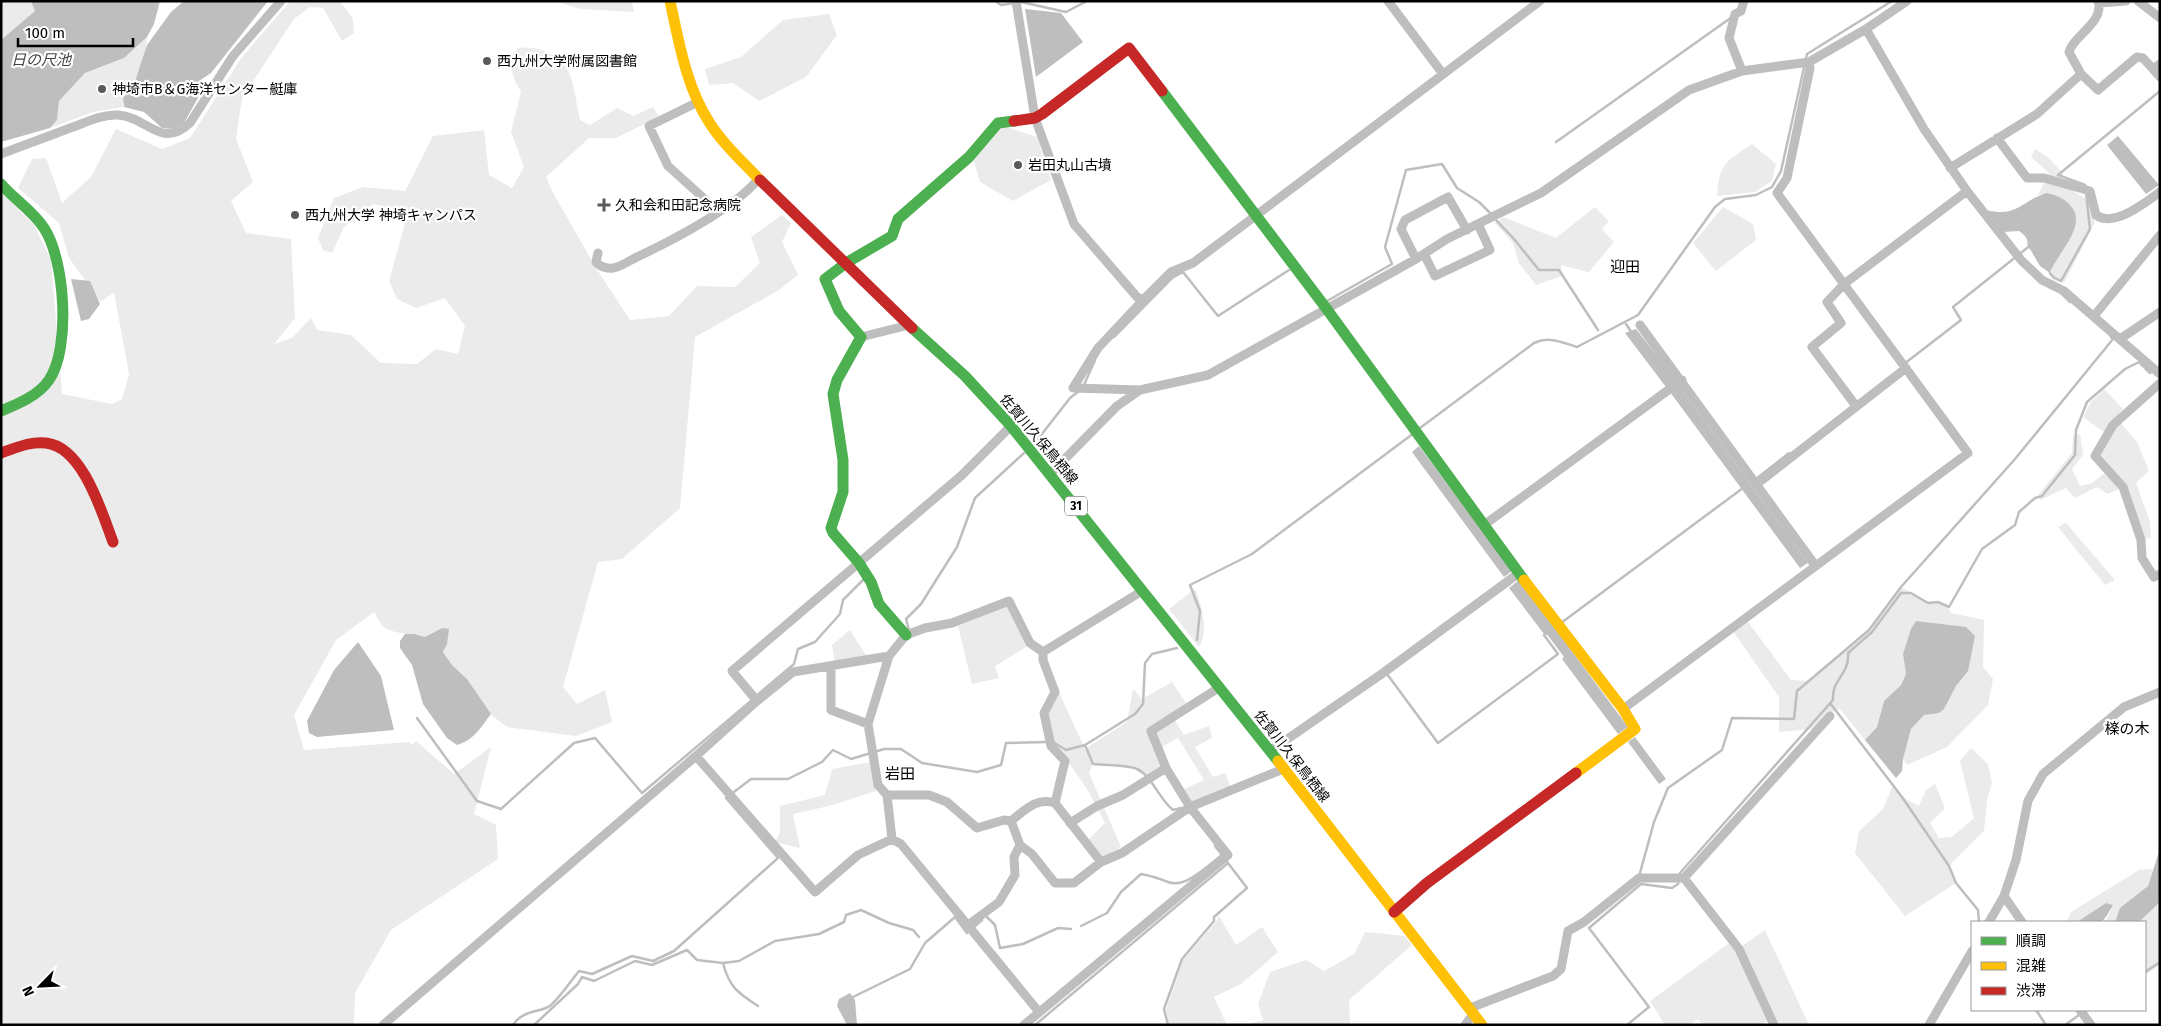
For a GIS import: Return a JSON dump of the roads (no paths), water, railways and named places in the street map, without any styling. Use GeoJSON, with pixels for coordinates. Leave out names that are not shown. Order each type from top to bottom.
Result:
{"type":"FeatureCollection","features":[{"type":"Feature","properties":{"kind":"street"},"geometry":{"type":"LineString","coordinates":[[1,154],[99,118],[118,115],[142,122],[161,134],[174,134],[183,130],[190,123],[233,56],[281,1]]}},
{"type":"Feature","properties":{"kind":"street","name":"佐賀川久保鳥栖線"},"geometry":{"type":"LineString","coordinates":[[670,1],[687,69],[698,102],[718,134],[759,178],[965,376],[1012,426],[1220,687],[1482,1025]]}},
{"type":"Feature","properties":{"kind":"street"},"geometry":{"type":"LineString","coordinates":[[1388,1],[1443,74]]}},
{"type":"Feature","properties":{"kind":"street"},"geometry":{"type":"LineString","coordinates":[[1540,1],[1193,263],[1171,272],[1098,348],[1073,388],[1140,390],[1208,375],[1323,305],[1416,259],[1447,239],[1541,193],[1689,90],[1742,71],[1805,62],[1866,29],[1908,1]]}},
{"type":"Feature","properties":{"kind":"street"},"geometry":{"type":"LineString","coordinates":[[1742,71],[1729,38],[1735,14],[1741,11],[1744,1]]}},
{"type":"Feature","properties":{"kind":"street"},"geometry":{"type":"LineString","coordinates":[[2126,1],[2099,2],[2098,10],[2090,27],[2070,48],[2069,52],[2082,74],[2098,90],[2137,57],[2143,58],[2157,66],[2160,77]]}},
{"type":"Feature","properties":{"kind":"street"},"geometry":{"type":"LineString","coordinates":[[2138,1],[2160,18]]}},
{"type":"Feature","properties":{"kind":"street"},"geometry":{"type":"LineString","coordinates":[[1016,4],[1035,118],[1074,224],[1137,297],[1143,300]]}},
{"type":"Feature","properties":{"kind":"street"},"geometry":{"type":"LineString","coordinates":[[1866,29],[1924,129],[1950,168],[2018,256],[2042,280],[2060,289],[2094,316],[2158,374],[2113,425],[2095,456],[2123,487],[2141,540],[2142,558],[2154,577],[2160,574]]}},
{"type":"Feature","properties":{"kind":"street"},"geometry":{"type":"LineString","coordinates":[[861,337],[840,315],[825,279],[846,263],[892,236],[898,219],[969,157],[998,123],[1035,118],[1042,114],[1129,48],[1417,431],[1519,573],[1622,709],[1635,729],[1427,883],[1394,912]]}},
{"type":"Feature","properties":{"kind":"street"},"geometry":{"type":"LineString","coordinates":[[1622,709],[1968,453],[1777,193],[1787,178],[1810,68],[1805,62]]}},
{"type":"Feature","properties":{"kind":"street"},"geometry":{"type":"LineString","coordinates":[[1950,168],[2036,114],[2082,74]]}},
{"type":"Feature","properties":{"kind":"street"},"geometry":{"type":"LineString","coordinates":[[698,102],[649,126],[668,166],[719,212]]}},
{"type":"Feature","properties":{"kind":"street"},"geometry":{"type":"LineString","coordinates":[[1997,138],[2027,178],[2044,178],[2086,190],[2096,215],[2102,219],[2109,219],[2134,211],[2160,192]]}},
{"type":"Feature","properties":{"kind":"street"},"geometry":{"type":"LineString","coordinates":[[598,253],[596,262],[602,267],[615,268],[670,241],[719,212],[754,185],[759,178]]}},
{"type":"Feature","properties":{"kind":"street"},"geometry":{"type":"LineString","coordinates":[[1,184],[10,196],[44,228],[52,244],[59,280],[62,340],[59,360],[50,379],[21,403],[1,410]]}},
{"type":"Feature","properties":{"kind":"street"},"geometry":{"type":"LineString","coordinates":[[1853,403],[1812,348],[1841,323],[1827,302],[1844,284],[1967,191]]}},
{"type":"Feature","properties":{"kind":"street"},"geometry":{"type":"LineString","coordinates":[[1416,259],[1401,229],[1405,220],[1448,197],[1467,230]]}},
{"type":"Feature","properties":{"kind":"street"},"geometry":{"type":"LineString","coordinates":[[1424,254],[1435,276],[1490,250],[1478,224]]}},
{"type":"Feature","properties":{"kind":"street"},"geometry":{"type":"LineString","coordinates":[[2094,316],[2160,235]]}},
{"type":"Feature","properties":{"kind":"street"},"geometry":{"type":"LineString","coordinates":[[2120,339],[2160,312]]}},
{"type":"Feature","properties":{"kind":"street"},"geometry":{"type":"LineString","coordinates":[[904,633],[879,604],[871,582],[858,563],[832,534],[831,528],[843,492],[843,460],[833,394],[837,380],[861,337],[910,325]]}},
{"type":"Feature","properties":{"kind":"street"},"geometry":{"type":"LineString","coordinates":[[1640,325],[1755,480],[1815,565]]}},
{"type":"Feature","properties":{"kind":"street"},"geometry":{"type":"LineString","coordinates":[[1755,480],[1853,403],[1906,368]]}},
{"type":"Feature","properties":{"kind":"street"},"geometry":{"type":"LineString","coordinates":[[1484,525],[1682,380]]}},
{"type":"Feature","properties":{"kind":"street"},"geometry":{"type":"LineString","coordinates":[[1050,474],[1116,406],[1140,390]]}},
{"type":"Feature","properties":{"kind":"street"},"geometry":{"type":"LineString","coordinates":[[754,698],[732,671],[962,475],[1012,426]]}},
{"type":"Feature","properties":{"kind":"street"},"geometry":{"type":"LineString","coordinates":[[1,453],[32,442],[55,445],[73,457],[83,472],[113,542]]}},
{"type":"Feature","properties":{"kind":"street"},"geometry":{"type":"LineString","coordinates":[[1270,751],[1519,573]]}},
{"type":"Feature","properties":{"kind":"street"},"geometry":{"type":"LineString","coordinates":[[1043,652],[1142,591]]}},
{"type":"Feature","properties":{"kind":"street"},"geometry":{"type":"LineString","coordinates":[[1038,1012],[901,844],[892,838],[886,795],[878,785],[872,759],[868,724],[889,656],[904,633],[952,623],[1009,602],[1030,644],[1043,652]]}},
{"type":"Feature","properties":{"kind":"street"},"geometry":{"type":"LineString","coordinates":[[1043,652],[1043,660],[1055,692],[1044,713],[1050,742],[1065,761],[1055,803]]}},
{"type":"Feature","properties":{"kind":"street"},"geometry":{"type":"LineString","coordinates":[[382,1025],[696,756],[754,698],[793,672],[889,656]]}},
{"type":"Feature","properties":{"kind":"street"},"geometry":{"type":"LineString","coordinates":[[831,667],[831,710],[868,724]]}},
{"type":"Feature","properties":{"kind":"street"},"geometry":{"type":"LineString","coordinates":[[1024,1025],[1225,858],[1166,768],[1151,732],[1220,687]]}},
{"type":"Feature","properties":{"kind":"street"},"geometry":{"type":"LineString","coordinates":[[1990,921],[2004,896],[2016,860],[2028,801],[2043,774],[2124,706],[2160,692]]}},
{"type":"Feature","properties":{"kind":"street"},"geometry":{"type":"LineString","coordinates":[[1679,879],[1830,716]]}},
{"type":"Feature","properties":{"kind":"street"},"geometry":{"type":"LineString","coordinates":[[696,756],[815,892],[858,855],[892,838]]}},
{"type":"Feature","properties":{"kind":"street"},"geometry":{"type":"LineString","coordinates":[[1070,823],[1097,806],[1123,795],[1166,768]]}},
{"type":"Feature","properties":{"kind":"street"},"geometry":{"type":"LineString","coordinates":[[1011,821],[1020,845],[1032,854],[1055,883],[1074,883],[1101,862],[1122,853],[1193,809],[1283,769]]}},
{"type":"Feature","properties":{"kind":"street"},"geometry":{"type":"LineString","coordinates":[[886,795],[929,795],[947,802],[977,828],[1004,820],[1011,821],[1034,803],[1047,800],[1055,803],[1101,862]]}},
{"type":"Feature","properties":{"kind":"street"},"geometry":{"type":"LineString","coordinates":[[968,925],[999,902],[1016,874],[1014,857],[1020,845]]}},
{"type":"Feature","properties":{"kind":"street"},"geometry":{"type":"LineString","coordinates":[[1465,1025],[1472,1011],[1553,976],[1560,969],[1568,931],[1584,922],[1639,878],[1679,879],[1739,949],[1774,1025]]}},
{"type":"Feature","properties":{"kind":"street"},"geometry":{"type":"LineString","coordinates":[[2004,896],[2021,921]]}},
{"type":"Feature","properties":{"kind":"street"},"geometry":{"type":"LineString","coordinates":[[1930,1025],[1971,953]]}},
{"type":"Feature","properties":{"kind":"street"},"geometry":{"type":"LineString","coordinates":[[2081,1011],[2090,1025]]}},
{"type":"Feature","properties":{"kind":"water","name":"日の尺池"},"geometry":{"type":"Polygon","coordinates":[[[31,1],[160,1],[154,24],[147,37],[124,58],[85,73],[59,101],[57,120],[50,128],[1,142],[1,40],[35,11],[31,1]]]}},
{"type":"Feature","properties":{"kind":"water"},"geometry":{"type":"Polygon","coordinates":[[[184,1],[268,1],[211,73],[199,81],[198,98],[184,123],[173,129],[162,128],[144,112],[124,107],[123,98],[134,84],[147,45],[171,12],[184,1]]]}},
{"type":"Feature","properties":{"kind":"water"},"geometry":{"type":"Polygon","coordinates":[[[1025,9],[1061,13],[1083,42],[1036,77],[1025,9]]]}},
{"type":"Feature","properties":{"kind":"water"},"geometry":{"type":"Polygon","coordinates":[[[2118,136],[2159,185],[2146,194],[2107,145],[2118,136]]]}},
{"type":"Feature","properties":{"kind":"water"},"geometry":{"type":"Polygon","coordinates":[[[2047,193],[2065,200],[2073,209],[2076,217],[2073,233],[2050,273],[2040,266],[2030,249],[2027,248],[2026,238],[2019,231],[2003,232],[1986,210],[2006,212],[2047,193]]]}},
{"type":"Feature","properties":{"kind":"water"},"geometry":{"type":"Polygon","coordinates":[[[71,279],[90,281],[100,304],[89,319],[81,321],[71,279]]]}},
{"type":"Feature","properties":{"kind":"water"},"geometry":{"type":"Polygon","coordinates":[[[1636,329],[1676,380],[1666,387],[1625,333],[1636,329]]]}},
{"type":"Feature","properties":{"kind":"water"},"geometry":{"type":"Polygon","coordinates":[[[1679,386],[1808,563],[1800,568],[1670,392],[1679,386]]]}},
{"type":"Feature","properties":{"kind":"water"},"geometry":{"type":"Polygon","coordinates":[[[1419,446],[1512,571],[1504,577],[1412,452],[1419,446]]]}},
{"type":"Feature","properties":{"kind":"water"},"geometry":{"type":"Polygon","coordinates":[[[1519,580],[1628,727],[1618,734],[1562,659],[1564,657],[1509,588],[1519,580]]]}},
{"type":"Feature","properties":{"kind":"water"},"geometry":{"type":"Polygon","coordinates":[[[1916,621],[1966,627],[1975,636],[1968,671],[1956,686],[1944,709],[1939,713],[1924,715],[1911,729],[1903,759],[1902,771],[1896,778],[1865,740],[1877,727],[1884,701],[1901,685],[1906,674],[1903,654],[1911,629],[1916,621]]]}},
{"type":"Feature","properties":{"kind":"water"},"geometry":{"type":"Polygon","coordinates":[[[442,628],[449,629],[447,644],[443,652],[452,665],[467,679],[491,714],[473,736],[457,745],[447,738],[423,704],[412,665],[400,648],[400,641],[405,634],[425,637],[442,628]]]}},
{"type":"Feature","properties":{"kind":"water"},"geometry":{"type":"Polygon","coordinates":[[[358,642],[381,676],[394,730],[317,737],[309,733],[307,721],[334,670],[358,642]]]}},
{"type":"Feature","properties":{"kind":"water"},"geometry":{"type":"Polygon","coordinates":[[[1635,737],[1666,779],[1659,784],[1628,742],[1635,737]]]}},
{"type":"Feature","properties":{"kind":"water"},"geometry":{"type":"Polygon","coordinates":[[[2160,849],[2160,902],[2140,921],[2115,921],[2120,908],[2148,886],[2160,849]]]}},
{"type":"Feature","properties":{"kind":"water"},"geometry":{"type":"Polygon","coordinates":[[[2106,903],[2113,905],[2102,921],[2079,921],[2106,903]]]}},
{"type":"Feature","properties":{"kind":"water"},"geometry":{"type":"Polygon","coordinates":[[[850,993],[855,1000],[857,1025],[847,1025],[837,1006],[839,999],[850,993]]]}},
{"type":"Feature","properties":{"kind":"waterway"},"geometry":{"type":"LineString","coordinates":[[995,1],[1001,5],[1021,2],[1066,12],[1087,1]]}},
{"type":"Feature","properties":{"kind":"waterway"},"geometry":{"type":"LineString","coordinates":[[1420,428],[1534,343],[1550,340],[1577,347],[1638,315],[1715,207],[1725,199],[1756,195],[1772,187],[1781,171],[1807,54],[1892,1]]}},
{"type":"Feature","properties":{"kind":"waterway"},"geometry":{"type":"LineString","coordinates":[[1556,142],[1732,17]]}},
{"type":"Feature","properties":{"kind":"waterway"},"geometry":{"type":"LineString","coordinates":[[2086,187],[2058,175],[2160,91]]}},
{"type":"Feature","properties":{"kind":"waterway"},"geometry":{"type":"LineString","coordinates":[[1327,301],[1392,264],[1385,247],[1406,170],[1442,164],[1457,188],[1479,202],[1492,215]]}},
{"type":"Feature","properties":{"kind":"waterway"},"geometry":{"type":"LineString","coordinates":[[2050,273],[2061,281],[2090,229],[2086,192]]}},
{"type":"Feature","properties":{"kind":"waterway"},"geometry":{"type":"LineString","coordinates":[[1495,219],[1539,270],[1559,270],[1598,330]]}},
{"type":"Feature","properties":{"kind":"waterway"},"geometry":{"type":"LineString","coordinates":[[1904,364],[1961,320],[1953,307],[2027,248]]}},
{"type":"Feature","properties":{"kind":"waterway"},"geometry":{"type":"LineString","coordinates":[[1114,337],[1172,278],[1183,272],[1218,316],[1289,270]]}},
{"type":"Feature","properties":{"kind":"waterway"},"geometry":{"type":"LineString","coordinates":[[2061,293],[2070,302]]}},
{"type":"Feature","properties":{"kind":"waterway"},"geometry":{"type":"LineString","coordinates":[[1626,324],[1632,333]]}},
{"type":"Feature","properties":{"kind":"waterway"},"geometry":{"type":"LineString","coordinates":[[1640,873],[1654,822],[1668,788],[1722,750],[1732,718],[1794,719],[1797,691],[1869,630],[1901,587],[2015,459],[2113,339],[2111,337]]}},
{"type":"Feature","properties":{"kind":"waterway"},"geometry":{"type":"LineString","coordinates":[[1084,385],[1095,360]]}},
{"type":"Feature","properties":{"kind":"waterway"},"geometry":{"type":"LineString","coordinates":[[1627,1025],[1649,1007],[1589,928],[1641,884],[1672,888],[1678,884],[1680,873],[1833,700],[1833,693],[1846,666],[1848,653],[1872,632],[1901,593],[1911,593],[1928,603],[1938,602],[1949,607],[1982,549],[2015,525],[2019,512],[2035,498],[2042,496],[2075,455],[2076,430],[2087,402],[2125,369],[2139,362],[2150,373],[2160,366]]}},
{"type":"Feature","properties":{"kind":"waterway"},"geometry":{"type":"LineString","coordinates":[[1038,439],[1070,398],[1079,391]]}},
{"type":"Feature","properties":{"kind":"waterway"},"geometry":{"type":"LineString","coordinates":[[1197,640],[1200,611],[1190,585],[1252,554],[1414,433]]}},
{"type":"Feature","properties":{"kind":"waterway"},"geometry":{"type":"LineString","coordinates":[[909,630],[906,619],[921,604],[957,547],[975,498],[1024,453]]}},
{"type":"Feature","properties":{"kind":"waterway"},"geometry":{"type":"LineString","coordinates":[[1756,479],[1789,453]]}},
{"type":"Feature","properties":{"kind":"waterway"},"geometry":{"type":"LineString","coordinates":[[1561,623],[1743,488]]}},
{"type":"Feature","properties":{"kind":"waterway"},"geometry":{"type":"LineString","coordinates":[[756,696],[794,664],[798,649],[815,642],[840,614],[843,600],[864,579]]}},
{"type":"Feature","properties":{"kind":"waterway"},"geometry":{"type":"LineString","coordinates":[[1387,674],[1438,743],[1558,654],[1544,635],[1548,632]]}},
{"type":"Feature","properties":{"kind":"waterway"},"geometry":{"type":"LineString","coordinates":[[1053,742],[1066,750],[1085,745],[1135,714],[1143,704],[1145,663],[1152,654],[1177,648]]}},
{"type":"Feature","properties":{"kind":"waterway"},"geometry":{"type":"LineString","coordinates":[[417,718],[477,801],[501,809],[574,743],[595,738],[642,793],[752,700]]}},
{"type":"Feature","properties":{"kind":"waterway"},"geometry":{"type":"LineString","coordinates":[[1830,703],[1902,797],[1949,866],[1956,883],[1978,910],[1979,921]]}},
{"type":"Feature","properties":{"kind":"waterway"},"geometry":{"type":"LineString","coordinates":[[513,1025],[522,1016],[551,1005],[579,971],[592,974],[632,956],[653,961],[674,951],[778,858],[726,798],[751,779],[788,779],[822,762],[833,750],[851,759],[884,749],[901,749],[922,763],[977,772],[1001,765],[1006,743],[1048,742]]}},
{"type":"Feature","properties":{"kind":"waterway"},"geometry":{"type":"LineString","coordinates":[[1085,745],[1093,764],[1137,769],[1147,777],[1173,810],[1181,808]]}},
{"type":"Feature","properties":{"kind":"waterway"},"geometry":{"type":"LineString","coordinates":[[1168,1025],[1164,1009],[1182,959],[1214,921],[1214,917],[1247,888],[1215,846]]}},
{"type":"Feature","properties":{"kind":"waterway"},"geometry":{"type":"LineString","coordinates":[[1081,926],[1107,913],[1121,892],[1141,874],[1168,882],[1182,882],[1196,875],[1222,855]]}},
{"type":"Feature","properties":{"kind":"waterway"},"geometry":{"type":"LineString","coordinates":[[1035,1025],[1228,863]]}},
{"type":"Feature","properties":{"kind":"waterway"},"geometry":{"type":"LineString","coordinates":[[534,1025],[578,984],[582,977],[594,981],[635,961],[652,965],[687,950],[697,960],[723,963],[739,961],[775,941],[819,934],[844,922],[846,915],[861,910],[889,923],[913,930],[919,937]]}},
{"type":"Feature","properties":{"kind":"waterway"},"geometry":{"type":"LineString","coordinates":[[986,916],[995,925],[1000,948],[1023,944],[1058,928],[1071,929]]}},
{"type":"Feature","properties":{"kind":"waterway"},"geometry":{"type":"LineString","coordinates":[[853,997],[910,969],[925,943],[955,917],[967,933]]}},
{"type":"Feature","properties":{"kind":"waterway"},"geometry":{"type":"LineString","coordinates":[[974,927],[982,920]]}},
{"type":"Feature","properties":{"kind":"waterway"},"geometry":{"type":"LineString","coordinates":[[2146,971],[2160,962]]}},
{"type":"Feature","properties":{"kind":"waterway"},"geometry":{"type":"LineString","coordinates":[[723,963],[728,978],[735,989],[758,1006]]}},
{"type":"Feature","properties":{"kind":"waterway"},"geometry":{"type":"LineString","coordinates":[[2037,1011],[2046,1025]]}},
{"type":"Feature","properties":{"kind":"waterway"},"geometry":{"type":"LineString","coordinates":[[2065,1025],[2079,1015]]}},
{"type":"Feature","properties":{"kind":"place","name":"西九州大学附属図書館"},"geometry":{"type":"Point","coordinates":[487,61]}},
{"type":"Feature","properties":{"kind":"place","name":"神埼市B＆G海洋センター艇庫"},"geometry":{"type":"Point","coordinates":[102,89]}},
{"type":"Feature","properties":{"kind":"place","name":"岩田丸山古墳"},"geometry":{"type":"Point","coordinates":[1018,165]}},
{"type":"Feature","properties":{"kind":"place","name":"久和会和田記念病院"},"geometry":{"type":"Point","coordinates":[604,205]}},
{"type":"Feature","properties":{"kind":"place","name":"西九州大学 神埼キャンパス"},"geometry":{"type":"Point","coordinates":[295,215]}},
{"type":"Feature","properties":{"kind":"district","name":"迎田"},"geometry":{"type":"Point","coordinates":[1625,267]}},
{"type":"Feature","properties":{"kind":"district","name":"檪の木"},"geometry":{"type":"Point","coordinates":[2127,729]}},
{"type":"Feature","properties":{"kind":"district","name":"岩田"},"geometry":{"type":"Point","coordinates":[900,774]}}]}
